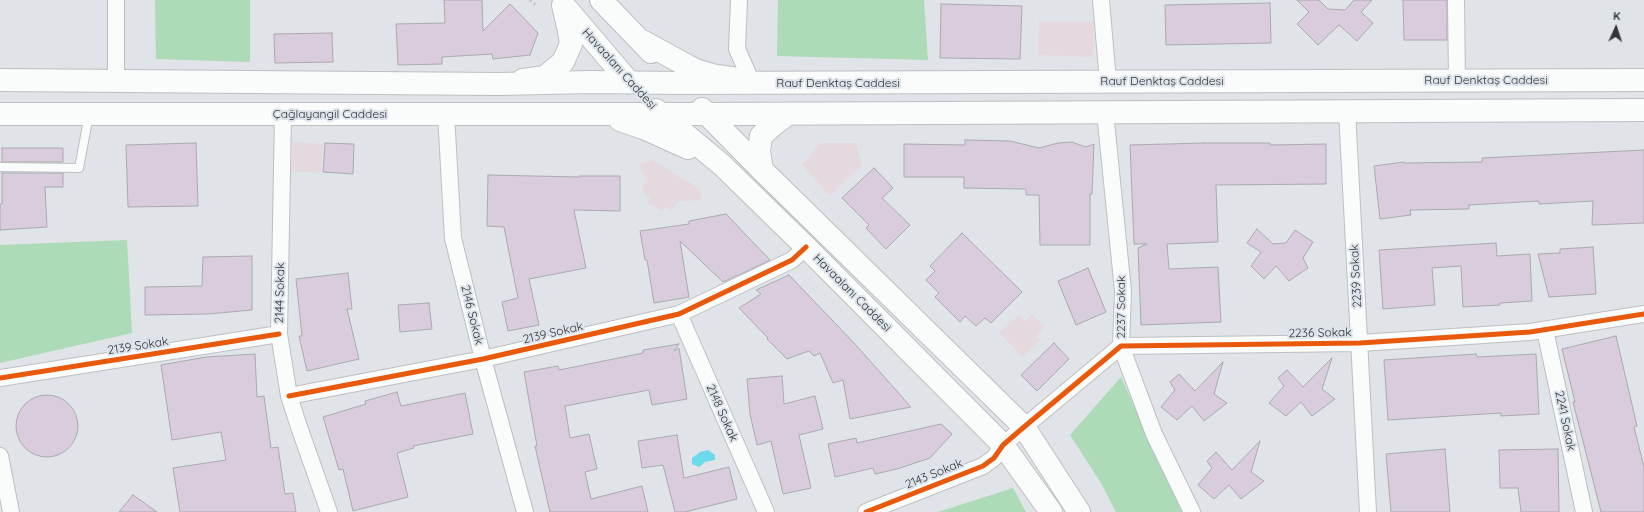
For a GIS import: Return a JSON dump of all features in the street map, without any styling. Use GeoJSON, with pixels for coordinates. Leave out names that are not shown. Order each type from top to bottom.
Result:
{"type":"FeatureCollection","features":[{"type":"Feature","properties":{"kind":"main road","name":"Havaalanı Caddesi"},"geometry":{"type":"LineString","coordinates":[[601,0],[642,41],[707,114],[762,170],[1024,426],[1079,512]]}},
{"type":"Feature","properties":{"kind":"main road"},"geometry":{"type":"LineString","coordinates":[[498,84],[545,77],[563,62],[571,44],[560,3]]}},
{"type":"Feature","properties":{"kind":"main road","name":"Havaalanı Caddesi"},"geometry":{"type":"LineString","coordinates":[[560,3],[629,82],[661,114],[721,164],[806,246],[1003,445],[1051,512]]}},
{"type":"Feature","properties":{"kind":"main road"},"geometry":{"type":"LineString","coordinates":[[642,41],[695,70],[716,76],[758,82]]}},
{"type":"Feature","properties":{"kind":"main road"},"geometry":{"type":"LineString","coordinates":[[0,80],[498,84],[629,82]]}},
{"type":"Feature","properties":{"kind":"main road","name":"Rauf Denktaş Caddesi"},"geometry":{"type":"LineString","coordinates":[[629,82],[680,84],[758,82],[1644,80]]}},
{"type":"Feature","properties":{"kind":"main road"},"geometry":{"type":"LineString","coordinates":[[707,114],[1644,110]]}},
{"type":"Feature","properties":{"kind":"main road","name":"Çağlayangil Caddesi"},"geometry":{"type":"LineString","coordinates":[[0,114],[707,114]]}},
{"type":"Feature","properties":{"kind":"main road"},"geometry":{"type":"LineString","coordinates":[[601,114],[646,129],[721,164]]}},
{"type":"Feature","properties":{"kind":"main road"},"geometry":{"type":"LineString","coordinates":[[762,170],[759,151],[761,136],[788,114]]}},
{"type":"Feature","properties":{"kind":"street"},"geometry":{"type":"LineString","coordinates":[[116,0],[116,81]]}},
{"type":"Feature","properties":{"kind":"street"},"geometry":{"type":"LineString","coordinates":[[739,0],[737,49],[758,82]]}},
{"type":"Feature","properties":{"kind":"street"},"geometry":{"type":"LineString","coordinates":[[1100,0],[1108,82]]}},
{"type":"Feature","properties":{"kind":"street"},"geometry":{"type":"LineString","coordinates":[[1456,0],[1457,80]]}},
{"type":"Feature","properties":{"kind":"street","name":"2239 Sokak"},"geometry":{"type":"LineString","coordinates":[[1347,111],[1368,512]]}},
{"type":"Feature","properties":{"kind":"street","name":"2237 Sokak"},"geometry":{"type":"LineString","coordinates":[[1105,112],[1123,291],[1121,346],[1154,434],[1192,512]]}},
{"type":"Feature","properties":{"kind":"street","name":"2144 Sokak"},"geometry":{"type":"LineString","coordinates":[[283,114],[279,334],[289,396],[329,512]]}},
{"type":"Feature","properties":{"kind":"street","name":"2146 Sokak"},"geometry":{"type":"LineString","coordinates":[[446,114],[453,238],[483,359],[525,512]]}},
{"type":"Feature","properties":{"kind":"street","name":"2139 Sokak"},"geometry":{"type":"LineString","coordinates":[[289,396],[483,359],[679,314],[792,260],[806,246]]}},
{"type":"Feature","properties":{"kind":"street","name":"2148 Sokak"},"geometry":{"type":"LineString","coordinates":[[679,314],[766,512]]}},
{"type":"Feature","properties":{"kind":"street","name":"2236 Sokak"},"geometry":{"type":"LineString","coordinates":[[1121,346],[1360,343],[1530,332],[1644,314]]}},
{"type":"Feature","properties":{"kind":"street","name":"2241 Sokak"},"geometry":{"type":"LineString","coordinates":[[1545,330],[1584,512]]}},
{"type":"Feature","properties":{"kind":"street","name":"2139 Sokak"},"geometry":{"type":"LineString","coordinates":[[0,378],[279,334]]}},
{"type":"Feature","properties":{"kind":"street"},"geometry":{"type":"LineString","coordinates":[[1024,426],[1121,346]]}},
{"type":"Feature","properties":{"kind":"street","name":"2143 Sokak"},"geometry":{"type":"LineString","coordinates":[[866,512],[983,466],[994,458],[1003,445],[1024,426]]}},
{"type":"Feature","properties":{"kind":"street"},"geometry":{"type":"LineString","coordinates":[[0,456],[11,512]]}},
{"type":"Feature","properties":{"kind":"lane"},"geometry":{"type":"LineString","coordinates":[[0,167],[79,168],[89,114]]}},
{"type":"Feature","properties":{"kind":"path"},"geometry":{"type":"LineString","coordinates":[[530,0],[537,6]]}},
{"type":"Feature","properties":{"kind":"shaded area"},"geometry":{"type":"Polygon","coordinates":[[[1039,21],[1094,22],[1093,57],[1038,55],[1039,21]]]}},
{"type":"Feature","properties":{"kind":"shaded area"},"geometry":{"type":"Polygon","coordinates":[[[293,142],[323,144],[321,173],[291,171],[293,142]]]}},
{"type":"Feature","properties":{"kind":"shaded area"},"geometry":{"type":"Polygon","coordinates":[[[821,143],[856,143],[862,165],[830,196],[802,165],[821,143]]]}},
{"type":"Feature","properties":{"kind":"shaded area"},"geometry":{"type":"Polygon","coordinates":[[[652,160],[700,189],[702,200],[679,201],[672,210],[665,207],[662,211],[647,203],[650,198],[645,195],[642,186],[647,182],[639,164],[652,160]]]}},
{"type":"Feature","properties":{"kind":"shaded area"},"geometry":{"type":"Polygon","coordinates":[[[1032,314],[1045,327],[1036,336],[1040,341],[1023,357],[999,333],[1019,315],[1025,321],[1032,314]]]}},
{"type":"Feature","properties":{"kind":"green space"},"geometry":{"type":"Polygon","coordinates":[[[155,0],[250,0],[250,62],[156,59],[155,0]]]}},
{"type":"Feature","properties":{"kind":"green space"},"geometry":{"type":"Polygon","coordinates":[[[778,0],[924,0],[928,60],[777,56],[778,0]]]}},
{"type":"Feature","properties":{"kind":"green space"},"geometry":{"type":"Polygon","coordinates":[[[127,240],[132,333],[0,363],[0,245],[127,240]]]}},
{"type":"Feature","properties":{"kind":"green space"},"geometry":{"type":"Polygon","coordinates":[[[1121,377],[1182,512],[1116,512],[1101,483],[1070,435],[1121,377]]]}},
{"type":"Feature","properties":{"kind":"green space"},"geometry":{"type":"Polygon","coordinates":[[[1013,488],[1026,512],[938,512],[1013,488]]]}},
{"type":"Feature","properties":{"kind":"water"},"geometry":{"type":"Polygon","coordinates":[[[708,450],[715,455],[715,460],[705,462],[699,467],[692,464],[692,458],[700,452],[708,450]]]}},
{"type":"Feature","properties":{"kind":"building"},"geometry":{"type":"Polygon","coordinates":[[[444,0],[482,0],[483,31],[510,4],[538,33],[530,55],[493,59],[492,54],[442,57],[442,64],[398,65],[396,24],[445,23],[444,0]]]}},
{"type":"Feature","properties":{"kind":"building"},"geometry":{"type":"Polygon","coordinates":[[[1297,0],[1319,0],[1328,9],[1345,10],[1354,0],[1372,0],[1361,12],[1373,23],[1357,41],[1339,25],[1318,45],[1297,24],[1309,12],[1297,0]]]}},
{"type":"Feature","properties":{"kind":"building"},"geometry":{"type":"Polygon","coordinates":[[[1403,0],[1447,0],[1447,40],[1404,40],[1403,0]]]}},
{"type":"Feature","properties":{"kind":"building"},"geometry":{"type":"Polygon","coordinates":[[[1270,3],[1271,43],[1166,45],[1165,5],[1270,3]]]}},
{"type":"Feature","properties":{"kind":"building"},"geometry":{"type":"Polygon","coordinates":[[[941,4],[1022,6],[1020,59],[940,58],[941,4]]]}},
{"type":"Feature","properties":{"kind":"building"},"geometry":{"type":"Polygon","coordinates":[[[332,33],[333,62],[275,63],[274,34],[332,33]]]}},
{"type":"Feature","properties":{"kind":"building"},"geometry":{"type":"Polygon","coordinates":[[[965,140],[1010,141],[1039,148],[1058,143],[1072,142],[1086,147],[1094,144],[1092,194],[1090,194],[1090,245],[1040,245],[1039,195],[1026,195],[1026,189],[964,188],[964,177],[904,177],[904,144],[965,145],[965,140]]]}},
{"type":"Feature","properties":{"kind":"building"},"geometry":{"type":"Polygon","coordinates":[[[196,143],[198,206],[128,207],[126,145],[196,143]]]}},
{"type":"Feature","properties":{"kind":"building"},"geometry":{"type":"Polygon","coordinates":[[[325,143],[354,144],[353,174],[323,172],[325,143]]]}},
{"type":"Feature","properties":{"kind":"building"},"geometry":{"type":"Polygon","coordinates":[[[1270,143],[1270,145],[1326,144],[1326,184],[1216,185],[1218,242],[1167,244],[1169,269],[1218,267],[1221,322],[1141,325],[1138,248],[1147,244],[1134,244],[1130,145],[1270,143]]]}},
{"type":"Feature","properties":{"kind":"building"},"geometry":{"type":"Polygon","coordinates":[[[2,148],[63,148],[63,162],[2,162],[2,148]]]}},
{"type":"Feature","properties":{"kind":"building"},"geometry":{"type":"Polygon","coordinates":[[[1644,150],[1644,223],[1592,225],[1593,201],[1539,204],[1539,201],[1469,205],[1469,209],[1410,210],[1411,215],[1380,219],[1374,166],[1404,162],[1482,162],[1482,158],[1644,150]]]}},
{"type":"Feature","properties":{"kind":"building"},"geometry":{"type":"Polygon","coordinates":[[[874,168],[893,188],[882,198],[910,225],[886,249],[866,228],[869,225],[842,198],[874,168]]]}},
{"type":"Feature","properties":{"kind":"building"},"geometry":{"type":"Polygon","coordinates":[[[2,173],[63,173],[63,187],[45,187],[47,227],[0,230],[2,173]]]}},
{"type":"Feature","properties":{"kind":"building"},"geometry":{"type":"Polygon","coordinates":[[[488,175],[579,177],[620,176],[620,211],[574,210],[586,268],[529,279],[539,325],[508,331],[502,302],[518,298],[504,227],[487,226],[488,175]]]}},
{"type":"Feature","properties":{"kind":"building"},"geometry":{"type":"Polygon","coordinates":[[[726,214],[770,260],[723,282],[680,241],[689,297],[654,303],[647,260],[645,260],[640,231],[689,224],[689,221],[726,214]]]}},
{"type":"Feature","properties":{"kind":"building"},"geometry":{"type":"Polygon","coordinates":[[[1257,229],[1273,244],[1286,243],[1295,230],[1313,242],[1303,258],[1308,268],[1289,281],[1276,266],[1264,279],[1251,266],[1261,252],[1247,243],[1257,229]]]}},
{"type":"Feature","properties":{"kind":"building"},"geometry":{"type":"Polygon","coordinates":[[[962,233],[1022,292],[991,323],[985,318],[976,326],[965,316],[960,322],[935,297],[939,293],[926,280],[935,271],[930,266],[962,233]]]}},
{"type":"Feature","properties":{"kind":"building"},"geometry":{"type":"Polygon","coordinates":[[[1496,243],[1497,256],[1530,254],[1532,301],[1500,303],[1500,305],[1463,307],[1461,266],[1432,268],[1435,305],[1383,309],[1379,250],[1496,243]]]}},
{"type":"Feature","properties":{"kind":"building"},"geometry":{"type":"Polygon","coordinates":[[[1593,247],[1596,294],[1549,297],[1538,254],[1560,253],[1560,249],[1593,247]]]}},
{"type":"Feature","properties":{"kind":"building"},"geometry":{"type":"Polygon","coordinates":[[[252,256],[252,310],[208,314],[145,315],[145,287],[202,286],[203,257],[252,256]]]}},
{"type":"Feature","properties":{"kind":"building"},"geometry":{"type":"Polygon","coordinates":[[[1088,268],[1106,312],[1076,325],[1058,281],[1088,268]]]}},
{"type":"Feature","properties":{"kind":"building"},"geometry":{"type":"Polygon","coordinates":[[[348,273],[352,309],[347,309],[359,359],[307,371],[299,336],[302,336],[296,279],[348,273]]]}},
{"type":"Feature","properties":{"kind":"building"},"geometry":{"type":"Polygon","coordinates":[[[789,275],[855,344],[911,407],[850,419],[843,380],[833,383],[820,353],[814,356],[809,351],[787,359],[739,308],[761,294],[756,290],[789,275]]]}},
{"type":"Feature","properties":{"kind":"building"},"geometry":{"type":"Polygon","coordinates":[[[429,303],[432,329],[400,332],[398,305],[429,303]]]}},
{"type":"Feature","properties":{"kind":"building"},"geometry":{"type":"Polygon","coordinates":[[[1616,336],[1637,426],[1634,427],[1644,467],[1644,512],[1601,512],[1573,402],[1575,402],[1562,349],[1616,336]]]}},
{"type":"Feature","properties":{"kind":"building"},"geometry":{"type":"Polygon","coordinates":[[[1054,343],[1069,359],[1037,391],[1021,375],[1054,343]]]}},
{"type":"Feature","properties":{"kind":"building"},"geometry":{"type":"Polygon","coordinates":[[[679,344],[674,351],[679,348],[687,399],[652,405],[649,390],[565,406],[570,438],[589,434],[597,469],[585,472],[591,499],[642,486],[648,512],[550,512],[535,446],[537,446],[524,372],[558,366],[559,370],[643,353],[643,350],[679,344]]]}},
{"type":"Feature","properties":{"kind":"building"},"geometry":{"type":"Polygon","coordinates":[[[255,354],[257,397],[264,396],[271,448],[278,447],[285,494],[293,493],[296,512],[180,512],[173,468],[226,460],[221,432],[172,440],[161,365],[206,357],[255,354]]]}},
{"type":"Feature","properties":{"kind":"building"},"geometry":{"type":"Polygon","coordinates":[[[1476,354],[1477,357],[1536,354],[1539,414],[1501,416],[1501,413],[1388,420],[1384,360],[1476,354]]]}},
{"type":"Feature","properties":{"kind":"building"},"geometry":{"type":"Polygon","coordinates":[[[1332,358],[1322,389],[1335,399],[1312,416],[1301,402],[1286,416],[1269,403],[1284,386],[1278,378],[1287,370],[1303,387],[1332,358]]]}},
{"type":"Feature","properties":{"kind":"building"},"geometry":{"type":"Polygon","coordinates":[[[1223,362],[1214,394],[1227,403],[1204,421],[1192,406],[1177,420],[1161,407],[1175,390],[1170,382],[1179,374],[1195,391],[1223,362]]]}},
{"type":"Feature","properties":{"kind":"building"},"geometry":{"type":"Polygon","coordinates":[[[782,376],[784,404],[815,396],[823,429],[799,435],[811,488],[783,494],[771,441],[757,445],[750,414],[747,379],[782,376]]]}},
{"type":"Feature","properties":{"kind":"building"},"geometry":{"type":"Polygon","coordinates":[[[397,392],[401,406],[465,393],[473,434],[413,446],[414,448],[397,453],[408,497],[353,511],[343,469],[339,470],[323,417],[366,404],[365,401],[397,392]]]}},
{"type":"Feature","properties":{"kind":"building"},"geometry":{"type":"Polygon","coordinates":[[[47,395],[59,397],[69,404],[76,414],[78,426],[76,438],[69,448],[59,455],[47,457],[35,455],[25,448],[18,438],[16,426],[18,414],[25,404],[35,397],[47,395]]]}},
{"type":"Feature","properties":{"kind":"building"},"geometry":{"type":"Polygon","coordinates":[[[941,424],[952,434],[930,458],[897,469],[875,474],[873,468],[835,477],[828,444],[856,438],[857,443],[941,424]]]}},
{"type":"Feature","properties":{"kind":"building"},"geometry":{"type":"Polygon","coordinates":[[[677,435],[684,478],[729,467],[737,499],[685,512],[675,512],[663,465],[642,468],[638,441],[677,435]]]}},
{"type":"Feature","properties":{"kind":"building"},"geometry":{"type":"Polygon","coordinates":[[[1260,441],[1251,472],[1264,481],[1241,499],[1229,485],[1214,499],[1198,485],[1212,468],[1207,461],[1216,452],[1232,470],[1260,441]]]}},
{"type":"Feature","properties":{"kind":"building"},"geometry":{"type":"Polygon","coordinates":[[[1445,449],[1450,512],[1391,512],[1386,454],[1445,449]]]}},
{"type":"Feature","properties":{"kind":"building"},"geometry":{"type":"Polygon","coordinates":[[[1558,449],[1559,512],[1521,512],[1518,488],[1500,488],[1499,450],[1558,449]]]}},
{"type":"Feature","properties":{"kind":"building"},"geometry":{"type":"Polygon","coordinates":[[[133,495],[157,512],[119,512],[133,495]]]}},
{"type":"Feature","properties":{"kind":"cycle path"},"geometry":{"type":"LineString","coordinates":[[289,396],[483,359],[679,314],[792,260],[806,247]]}},
{"type":"Feature","properties":{"kind":"cycle path"},"geometry":{"type":"LineString","coordinates":[[866,512],[983,466],[994,458],[1003,445],[1121,346],[1360,343],[1530,332],[1644,314]]}},
{"type":"Feature","properties":{"kind":"cycle path"},"geometry":{"type":"LineString","coordinates":[[0,378],[279,334]]}}]}
